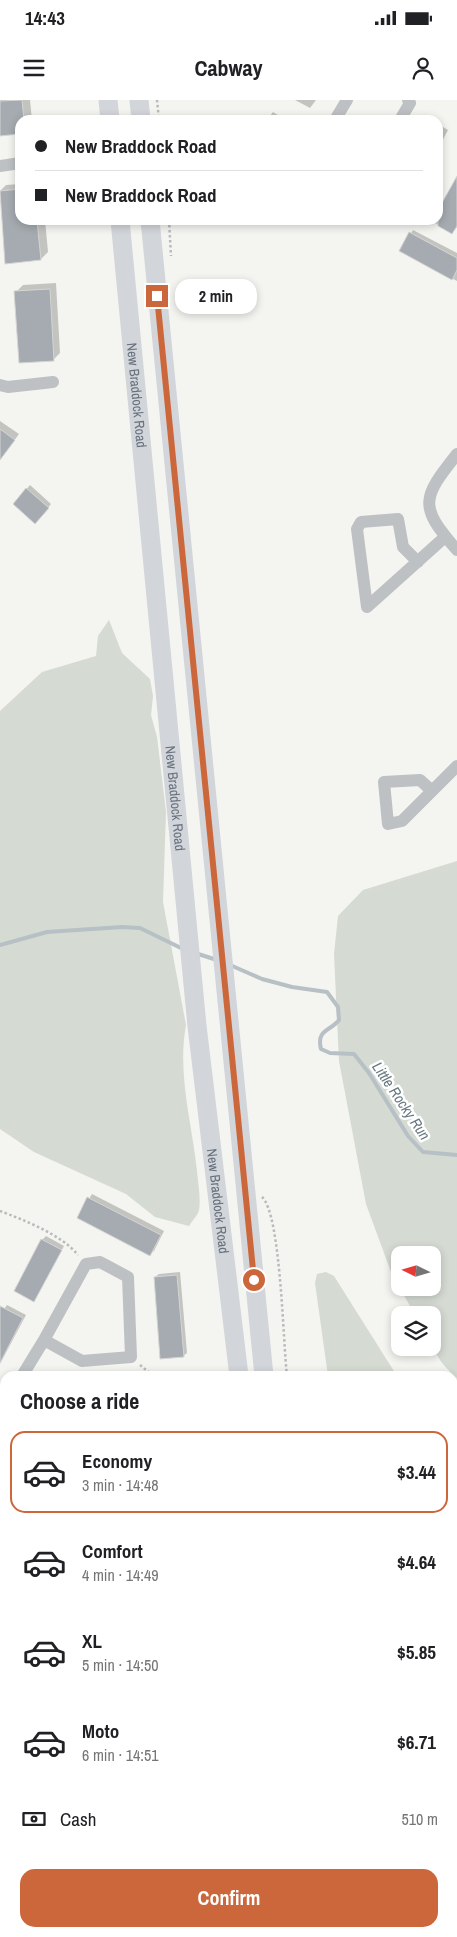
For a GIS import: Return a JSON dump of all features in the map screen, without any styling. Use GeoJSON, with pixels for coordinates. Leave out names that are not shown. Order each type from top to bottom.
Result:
{"type":"FeatureCollection","features":[{"type":"Feature","properties":{"kind":"main road"},"geometry":{"type":"LineString","coordinates":[[108,100],[110,115]]}},
{"type":"Feature","properties":{"kind":"main road"},"geometry":{"type":"LineString","coordinates":[[139,100],[140,115]]}},
{"type":"Feature","properties":{"kind":"main road","name":"New Braddock Road"},"geometry":{"type":"LineString","coordinates":[[120,225],[197,1026],[238,1371]]}},
{"type":"Feature","properties":{"kind":"main road","name":"New Braddock Road"},"geometry":{"type":"LineString","coordinates":[[151,225],[263,1371]]}},
{"type":"Feature","properties":{"kind":"street"},"geometry":{"type":"LineString","coordinates":[[338,115],[347,100]]}},
{"type":"Feature","properties":{"kind":"street"},"geometry":{"type":"LineString","coordinates":[[403,115],[410,103],[408,100]]}},
{"type":"Feature","properties":{"kind":"street"},"geometry":{"type":"LineString","coordinates":[[0,166],[15,164]]}},
{"type":"Feature","properties":{"kind":"street"},"geometry":{"type":"LineString","coordinates":[[0,385],[8,387],[53,382]]}},
{"type":"Feature","properties":{"kind":"street"},"geometry":{"type":"LineString","coordinates":[[457,454],[430,491],[428,508],[445,537],[457,550]]}},
{"type":"Feature","properties":{"kind":"street"},"geometry":{"type":"LineString","coordinates":[[418,562],[403,547],[398,519],[361,522],[357,528],[367,607],[418,562],[445,537]]}},
{"type":"Feature","properties":{"kind":"street"},"geometry":{"type":"LineString","coordinates":[[431,790],[457,766]]}},
{"type":"Feature","properties":{"kind":"street"},"geometry":{"type":"LineString","coordinates":[[25,1371],[86,1264],[100,1262],[128,1277],[131,1357],[82,1361],[44,1340]]}},
{"type":"Feature","properties":{"kind":"path"},"geometry":{"type":"LineString","coordinates":[[157,100],[158,115]]}},
{"type":"Feature","properties":{"kind":"path"},"geometry":{"type":"LineString","coordinates":[[258,1196],[263,1197],[267,1202],[271,1213],[287,1371]]}},
{"type":"Feature","properties":{"kind":"path"},"geometry":{"type":"LineString","coordinates":[[0,1210],[26,1221],[73,1249],[86,1264]]}},
{"type":"Feature","properties":{"kind":"path"},"geometry":{"type":"LineString","coordinates":[[131,1357],[147,1371]]}},
{"type":"Feature","properties":{"kind":"shaded area"},"geometry":{"type":"Polygon","coordinates":[[[109,620],[122,653],[150,679],[153,696],[151,715],[157,737],[166,812],[163,902],[186,1025],[183,1062],[184,1080],[200,1196],[198,1212],[189,1226],[155,1217],[126,1194],[34,1152],[0,1129],[0,711],[42,672],[96,656],[98,636],[109,620]]]}},
{"type":"Feature","properties":{"kind":"shaded area"},"geometry":{"type":"Polygon","coordinates":[[[457,861],[457,1371],[450,1371],[438,1356],[441,1356],[441,1306],[410,1306],[404,1296],[441,1296],[441,1246],[391,1246],[391,1272],[366,1204],[339,1061],[334,954],[338,916],[363,890],[457,861]]]}},
{"type":"Feature","properties":{"kind":"shaded area"},"geometry":{"type":"Polygon","coordinates":[[[326,1272],[334,1276],[394,1371],[327,1371],[315,1283],[317,1274],[326,1272]]]}},
{"type":"Feature","properties":{"kind":"building"},"geometry":{"type":"Polygon","coordinates":[[[22,100],[24,115],[15,115],[15,134],[0,136],[0,101],[22,100]]]}},
{"type":"Feature","properties":{"kind":"building"},"geometry":{"type":"Polygon","coordinates":[[[457,176],[457,226],[452,234],[438,226],[443,225],[443,201],[457,176]]]}},
{"type":"Feature","properties":{"kind":"building"},"geometry":{"type":"Polygon","coordinates":[[[15,190],[15,225],[38,225],[41,260],[5,264],[0,191],[15,190]]]}},
{"type":"Feature","properties":{"kind":"building"},"geometry":{"type":"Polygon","coordinates":[[[409,232],[457,258],[457,270],[452,280],[399,251],[409,232]]]}},
{"type":"Feature","properties":{"kind":"building"},"geometry":{"type":"Polygon","coordinates":[[[50,289],[54,361],[19,363],[14,291],[50,289]]]}},
{"type":"Feature","properties":{"kind":"building"},"geometry":{"type":"Polygon","coordinates":[[[0,429],[15,440],[0,460],[0,429]]]}},
{"type":"Feature","properties":{"kind":"building"},"geometry":{"type":"Polygon","coordinates":[[[26,488],[49,508],[35,524],[13,504],[26,488]]]}},
{"type":"Feature","properties":{"kind":"building"},"geometry":{"type":"Polygon","coordinates":[[[87,1197],[161,1235],[150,1256],[77,1218],[87,1197]]]}},
{"type":"Feature","properties":{"kind":"building"},"geometry":{"type":"Polygon","coordinates":[[[41,1239],[62,1250],[34,1302],[14,1291],[41,1239]]]}},
{"type":"Feature","properties":{"kind":"building"},"geometry":{"type":"Polygon","coordinates":[[[177,1275],[184,1357],[160,1359],[154,1277],[177,1275]]]}},
{"type":"Feature","properties":{"kind":"building"},"geometry":{"type":"Polygon","coordinates":[[[0,1306],[23,1318],[0,1363],[0,1306]]]}},
{"type":"Feature","properties":{"kind":"waterway","name":"Little Rocky Run"},"geometry":{"type":"LineString","coordinates":[[0,945],[47,932],[122,927],[140,928],[183,949]]}},
{"type":"Feature","properties":{"kind":"waterway","name":"Little Rocky Run"},"geometry":{"type":"LineString","coordinates":[[195,953],[217,960]]}},
{"type":"Feature","properties":{"kind":"waterway","name":"Little Rocky Run"},"geometry":{"type":"LineString","coordinates":[[230,965],[262,979],[292,987],[327,992],[338,1007],[339,1020],[322,1034],[321,1049],[330,1053],[354,1054],[369,1073],[408,1136],[423,1152],[457,1155]]}},
{"type":"Feature","properties":{"kind":"route"},"geometry":{"type":"LineString","coordinates":[[157,296],[254,1280]]}}]}
